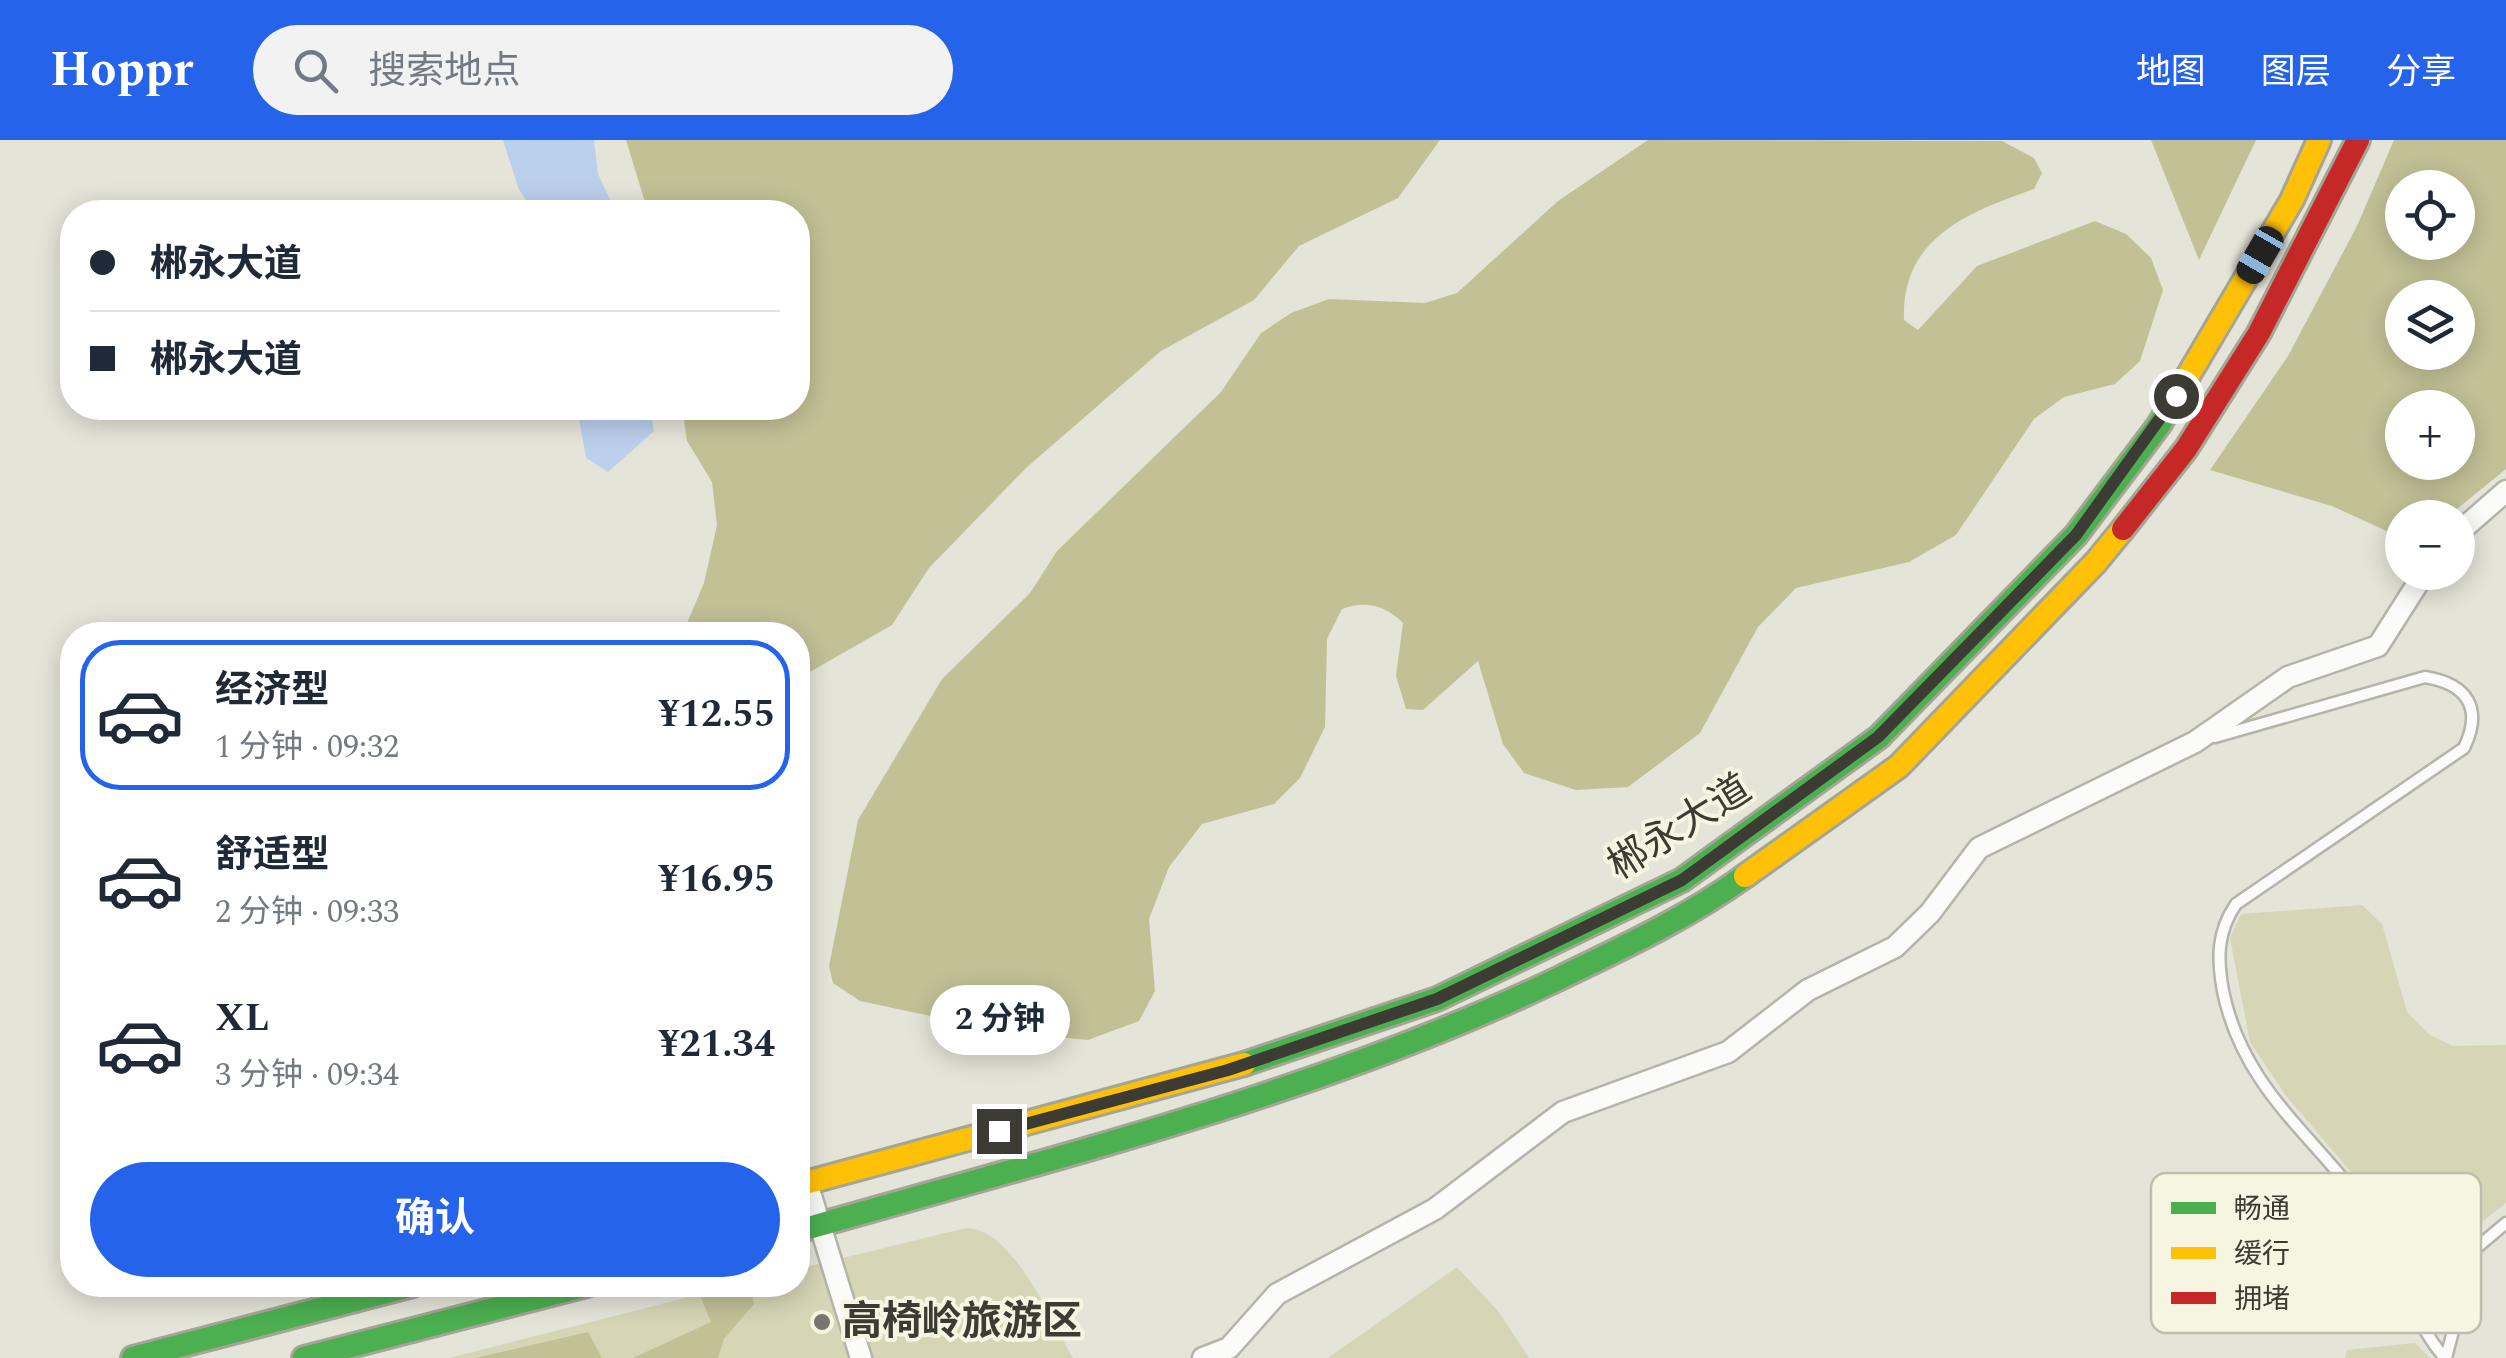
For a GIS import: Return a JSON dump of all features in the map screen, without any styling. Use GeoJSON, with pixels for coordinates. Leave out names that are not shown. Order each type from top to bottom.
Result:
{"type":"FeatureCollection","features":[{"type":"Feature","properties":{"kind":"highway","name":"郴永大道"},"geometry":{"type":"LineString","coordinates":[[810,1182],[1228,1070],[1437,999],[1682,880],[1878,737],[2076,535],[2159,425],[2292,200],[2319,140]]}},
{"type":"Feature","properties":{"kind":"highway","name":"郴永大道"},"geometry":{"type":"LineString","coordinates":[[810,1227],[1244,1102],[1437,1035],[1692,914],[1898,766],[2096,562],[2186,449],[2259,333],[2358,140]]}},
{"type":"Feature","properties":{"kind":"highway"},"geometry":{"type":"LineString","coordinates":[[133,1358],[367,1297]]}},
{"type":"Feature","properties":{"kind":"highway"},"geometry":{"type":"LineString","coordinates":[[304,1358],[540,1297]]}},
{"type":"Feature","properties":{"kind":"street"},"geometry":{"type":"LineString","coordinates":[[2475,518],[2506,490]]}},
{"type":"Feature","properties":{"kind":"street"},"geometry":{"type":"LineString","coordinates":[[1203,1358],[1229,1348],[1277,1294],[1435,1208],[1523,1137],[1563,1112],[1728,1052],[1808,990],[1895,947],[1930,914],[1978,848],[2195,742],[2288,676],[2378,646],[2414,590]]}},
{"type":"Feature","properties":{"kind":"street"},"geometry":{"type":"LineString","coordinates":[[810,1233],[861,1358]]}},
{"type":"Feature","properties":{"kind":"lane"},"geometry":{"type":"LineString","coordinates":[[2195,742],[2425,676],[2444,680],[2460,690],[2472,706],[2474,726],[2464,748],[2236,904],[2220,934],[2229,1019],[2244,1057],[2336,1173]]}},
{"type":"Feature","properties":{"kind":"lane"},"geometry":{"type":"LineString","coordinates":[[2481,1244],[2506,1223]]}},
{"type":"Feature","properties":{"kind":"lane"},"geometry":{"type":"LineString","coordinates":[[848,1326],[850,1358]]}},
{"type":"Feature","properties":{"kind":"lane"},"geometry":{"type":"LineString","coordinates":[[2423,1333],[2446,1358]]}},
{"type":"Feature","properties":{"kind":"lane"},"geometry":{"type":"LineString","coordinates":[[2446,1358],[2452,1333]]}},
{"type":"Feature","properties":{"kind":"green space"},"geometry":{"type":"Polygon","coordinates":[[[626,140],[1440,140],[1398,198],[1299,246],[1254,300],[1161,351],[1026,468],[929,568],[892,625],[810,672],[810,622],[688,622],[704,583],[717,525],[712,482],[687,441],[684,420],[810,420],[810,200],[644,200],[626,140]]]}},
{"type":"Feature","properties":{"kind":"green space"},"geometry":{"type":"Polygon","coordinates":[[[1648,140],[2002,141],[2034,158],[2042,173],[2034,189],[1964,219],[1927,248],[1906,291],[1904,320],[1918,330],[1977,266],[2095,221],[2126,234],[2151,258],[2163,290],[2140,361],[2115,384],[2064,397],[2034,419],[1956,535],[1909,562],[1796,588],[1758,627],[1700,733],[1628,787],[1576,790],[1524,773],[1503,744],[1478,661],[1423,710],[1406,709],[1396,676],[1403,623],[1374,606],[1342,609],[1327,639],[1325,727],[1300,778],[1274,804],[1202,824],[1169,867],[1149,919],[1155,991],[1139,1021],[1088,1040],[1006,1032],[860,1001],[833,983],[829,966],[858,820],[942,679],[1030,593],[1057,551],[1221,392],[1261,333],[1291,313],[1329,299],[1425,303],[1457,293],[1558,201],[1648,140]]]}},
{"type":"Feature","properties":{"kind":"green space"},"geometry":{"type":"Polygon","coordinates":[[[2151,140],[2256,140],[2199,260],[2151,140]]]}},
{"type":"Feature","properties":{"kind":"green space"},"geometry":{"type":"Polygon","coordinates":[[[2394,140],[2506,140],[2506,469],[2468,500],[2385,500],[2385,530],[2332,506],[2210,470],[2288,356],[2357,226],[2394,140]]]}},
{"type":"Feature","properties":{"kind":"green space"},"geometry":{"type":"Polygon","coordinates":[[[2362,905],[2382,924],[2407,1012],[2430,1035],[2453,1046],[2506,1045],[2506,1203],[2481,1223],[2481,1173],[2352,1173],[2287,1097],[2250,1042],[2230,938],[2241,914],[2362,905]]]}},
{"type":"Feature","properties":{"kind":"green space","name":"高椅岭旅游区"},"geometry":{"type":"Polygon","coordinates":[[[966,1228],[983,1232],[1015,1259],[1073,1358],[449,1358],[689,1297],[810,1297],[810,1266],[966,1228]]]}},
{"type":"Feature","properties":{"kind":"green space"},"geometry":{"type":"Polygon","coordinates":[[[1457,1267],[1498,1311],[1529,1358],[1328,1358],[1457,1267]]]}},
{"type":"Feature","properties":{"kind":"green space"},"geometry":{"type":"Polygon","coordinates":[[[753,1297],[754,1304],[724,1339],[718,1358],[633,1358],[711,1322],[701,1298],[753,1297]]]}},
{"type":"Feature","properties":{"kind":"green space"},"geometry":{"type":"Polygon","coordinates":[[[588,1332],[602,1358],[475,1358],[588,1332]]]}},
{"type":"Feature","properties":{"kind":"green space"},"geometry":{"type":"Polygon","coordinates":[[[2415,1343],[2430,1358],[2345,1358],[2347,1350],[2415,1343]]]}},
{"type":"Feature","properties":{"kind":"water"},"geometry":{"type":"Polygon","coordinates":[[[503,140],[594,140],[598,174],[610,200],[526,200],[519,190],[503,140]]]}},
{"type":"Feature","properties":{"kind":"water"},"geometry":{"type":"Polygon","coordinates":[[[579,420],[652,420],[654,431],[608,472],[586,458],[579,420]]]}},
{"type":"Feature","properties":{"kind":"traffic: fast"},"geometry":{"type":"LineString","coordinates":[[1244,1064],[1437,999],[1682,880],[1879,737],[2076,535],[2159,425],[2188,376]]}},
{"type":"Feature","properties":{"kind":"traffic: fast"},"geometry":{"type":"LineString","coordinates":[[810,1228],[1185,1120],[1375,1056],[1468,1019],[1608,955],[1678,919],[1745,876]]}},
{"type":"Feature","properties":{"kind":"traffic: fast"},"geometry":{"type":"LineString","coordinates":[[133,1358],[367,1297]]}},
{"type":"Feature","properties":{"kind":"traffic: fast"},"geometry":{"type":"LineString","coordinates":[[304,1358],[540,1297]]}},
{"type":"Feature","properties":{"kind":"traffic: slow"},"geometry":{"type":"LineString","coordinates":[[2188,376],[2292,200],[2319,140]]}},
{"type":"Feature","properties":{"kind":"traffic: slow"},"geometry":{"type":"LineString","coordinates":[[1745,876],[1899,766],[2096,562],[2123,529]]}},
{"type":"Feature","properties":{"kind":"traffic: slow"},"geometry":{"type":"LineString","coordinates":[[810,1182],[1244,1064]]}},
{"type":"Feature","properties":{"kind":"traffic: jam"},"geometry":{"type":"LineString","coordinates":[[2123,529],[2186,449],[2259,333],[2358,140]]}},
{"type":"Feature","properties":{"kind":"place","name":"高椅岭旅游区"},"geometry":{"type":"Point","coordinates":[822,1322]}},
{"type":"Feature","properties":{"kind":"route"},"geometry":{"type":"LineString","coordinates":[[999,1131],[1228,1070],[1437,999],[1682,880],[1878,737],[2076,535],[2159,425],[2176,396]]}}]}
